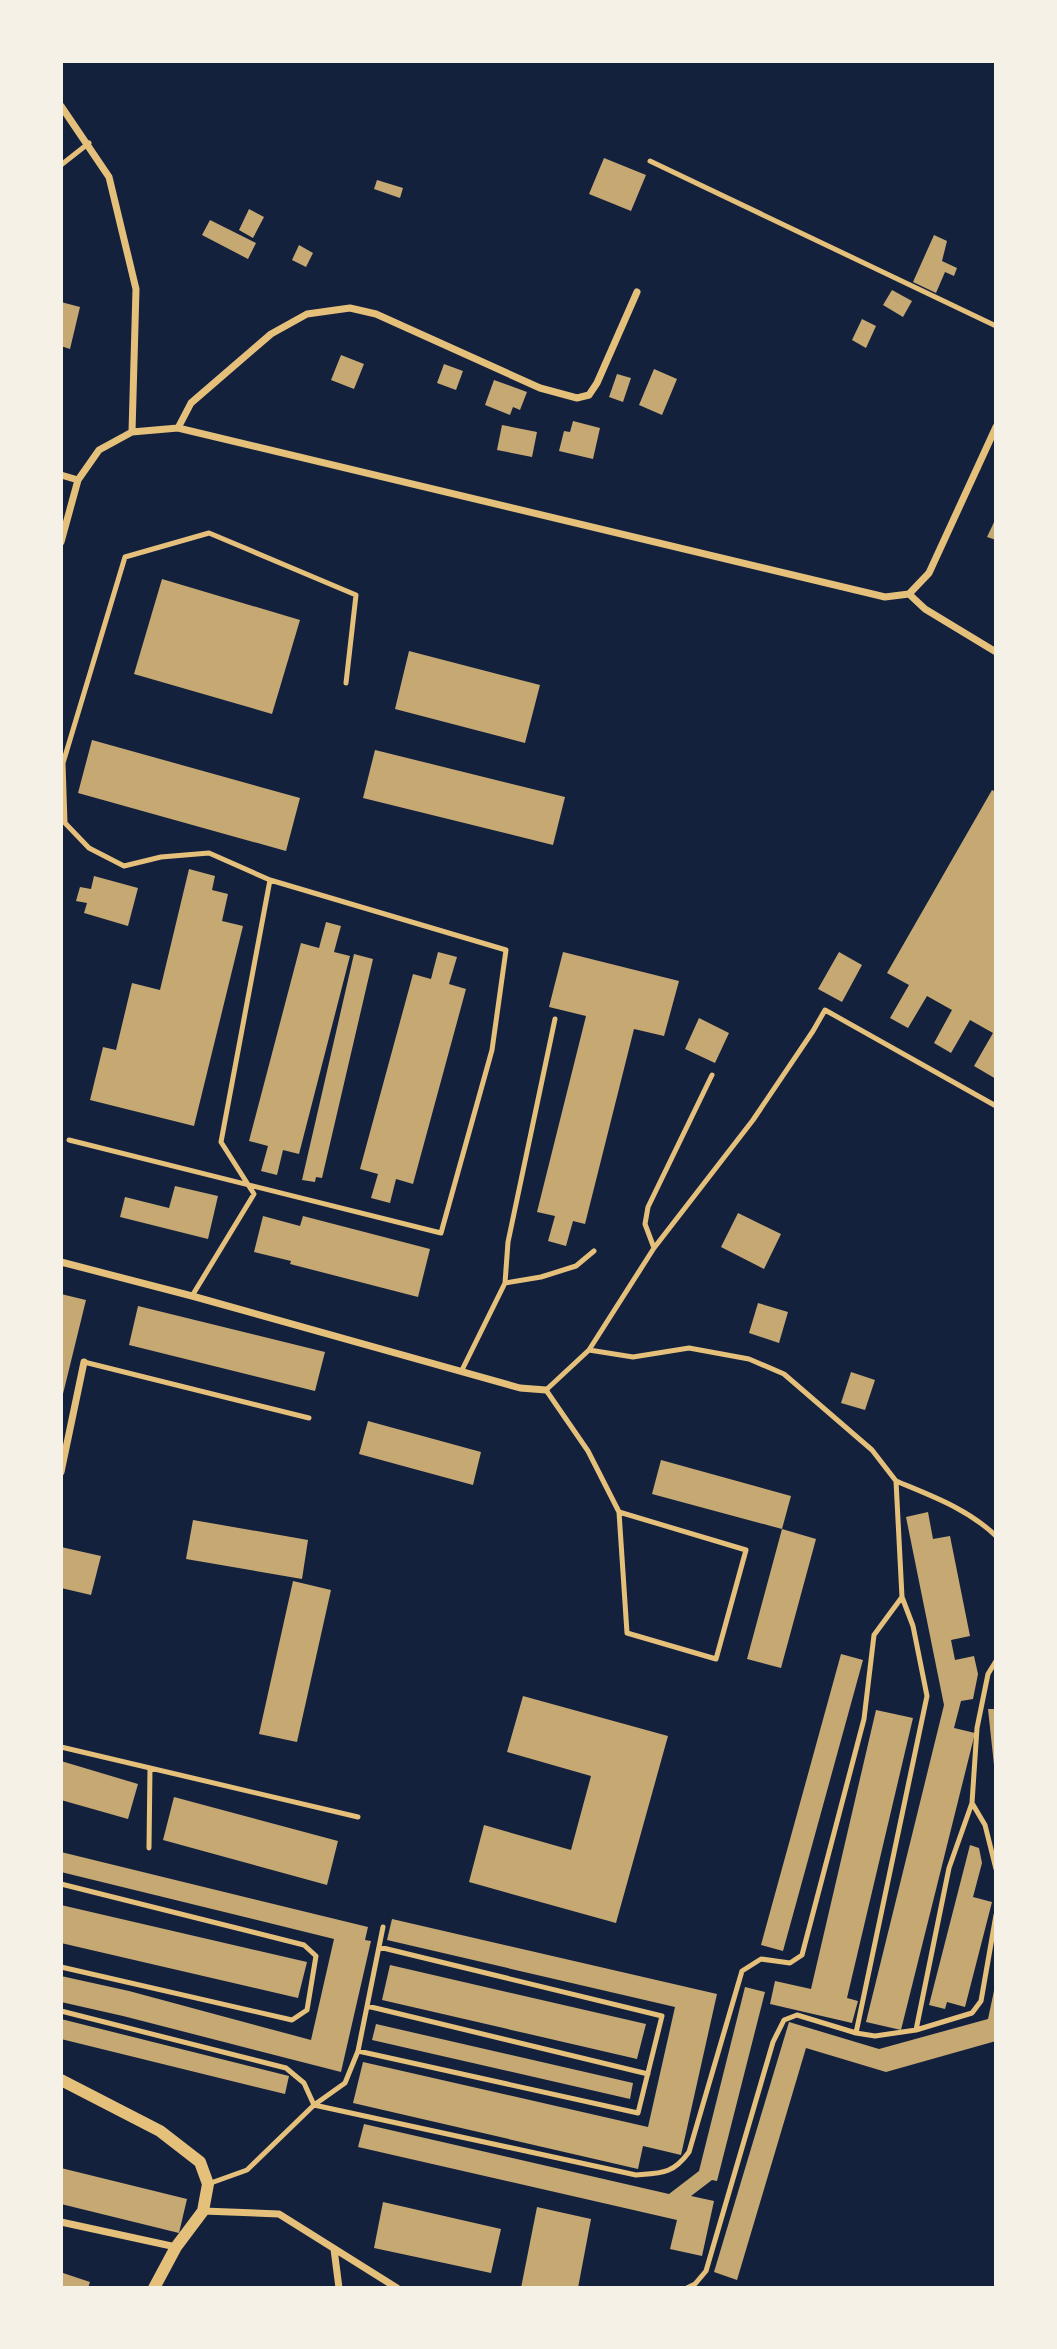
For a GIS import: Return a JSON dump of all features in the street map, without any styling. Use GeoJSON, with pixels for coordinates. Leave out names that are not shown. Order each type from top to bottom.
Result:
{"type":"FeatureCollection","features":[{"type":"Feature","properties":{"kind":"street"},"geometry":{"type":"LineString","coordinates":[[61,106],[89,143],[109,177],[136,289],[132,432]]}},
{"type":"Feature","properties":{"kind":"street"},"geometry":{"type":"LineString","coordinates":[[178,428],[191,403],[271,334],[307,314],[350,308],[376,314],[540,388],[577,398],[589,395],[638,292]]}},
{"type":"Feature","properties":{"kind":"street"},"geometry":{"type":"LineString","coordinates":[[61,542],[78,480],[99,450],[132,432],[178,428],[885,597],[909,594],[929,573],[996,427]]}},
{"type":"Feature","properties":{"kind":"street"},"geometry":{"type":"LineString","coordinates":[[61,475],[78,480]]}},
{"type":"Feature","properties":{"kind":"street"},"geometry":{"type":"LineString","coordinates":[[909,594],[925,609],[996,652]]}},
{"type":"Feature","properties":{"kind":"street"},"geometry":{"type":"LineString","coordinates":[[61,1262],[520,1388],[546,1390]]}},
{"type":"Feature","properties":{"kind":"street"},"geometry":{"type":"LineString","coordinates":[[61,1472],[84,1362]]}},
{"type":"Feature","properties":{"kind":"street"},"geometry":{"type":"LineString","coordinates":[[61,2080],[160,2131],[200,2162],[208,2184],[203,2211],[176,2247],[154,2288]]}},
{"type":"Feature","properties":{"kind":"street"},"geometry":{"type":"LineString","coordinates":[[203,2211],[279,2214],[397,2288]]}},
{"type":"Feature","properties":{"kind":"street"},"geometry":{"type":"LineString","coordinates":[[61,2222],[176,2247]]}},
{"type":"Feature","properties":{"kind":"street"},"geometry":{"type":"LineString","coordinates":[[334,2249],[339,2288]]}},
{"type":"Feature","properties":{"kind":"lane"},"geometry":{"type":"LineString","coordinates":[[61,165],[89,143]]}},
{"type":"Feature","properties":{"kind":"lane"},"geometry":{"type":"LineString","coordinates":[[650,161],[996,326]]}},
{"type":"Feature","properties":{"kind":"lane"},"geometry":{"type":"LineString","coordinates":[[69,1140],[441,1233],[492,1050],[506,950],[270,880],[209,853],[161,857],[124,866],[89,848],[65,823],[63,763],[125,557],[209,533],[356,595],[346,683]]}},
{"type":"Feature","properties":{"kind":"lane"},"geometry":{"type":"LineString","coordinates":[[192,1296],[254,1194],[221,1142],[270,880]]}},
{"type":"Feature","properties":{"kind":"lane"},"geometry":{"type":"LineString","coordinates":[[619,1512],[746,1550],[716,1658],[627,1633],[619,1512],[588,1451],[546,1390],[589,1350],[654,1248],[752,1120],[825,1010],[996,1106]]}},
{"type":"Feature","properties":{"kind":"lane"},"geometry":{"type":"LineString","coordinates":[[462,1370],[505,1283],[508,1242],[555,1018]]}},
{"type":"Feature","properties":{"kind":"lane"},"geometry":{"type":"LineString","coordinates":[[654,1248],[645,1224],[648,1207],[712,1074]]}},
{"type":"Feature","properties":{"kind":"lane"},"geometry":{"type":"LineString","coordinates":[[505,1283],[541,1277],[576,1266],[594,1251]]}},
{"type":"Feature","properties":{"kind":"lane"},"geometry":{"type":"LineString","coordinates":[[589,1350],[633,1357],[689,1348],[750,1359],[784,1374],[872,1450],[896,1481],[962,1510],[996,1536]]}},
{"type":"Feature","properties":{"kind":"lane"},"geometry":{"type":"LineString","coordinates":[[84,1362],[309,1418]]}},
{"type":"Feature","properties":{"kind":"lane"},"geometry":{"type":"LineString","coordinates":[[856,2033],[927,1696],[913,1626],[902,1597],[896,1481]]}},
{"type":"Feature","properties":{"kind":"lane"},"geometry":{"type":"LineString","coordinates":[[314,2105],[636,2175],[666,2173],[681,2164],[689,2152],[742,1971],[761,1959],[790,1963],[802,1955],[864,1719],[874,1635],[902,1597]]}},
{"type":"Feature","properties":{"kind":"lane"},"geometry":{"type":"LineString","coordinates":[[916,2030],[950,1868],[972,1803],[977,1728],[988,1674],[996,1661]]}},
{"type":"Feature","properties":{"kind":"lane"},"geometry":{"type":"LineString","coordinates":[[61,1747],[358,1817]]}},
{"type":"Feature","properties":{"kind":"lane"},"geometry":{"type":"LineString","coordinates":[[149,1847],[150,1768]]}},
{"type":"Feature","properties":{"kind":"lane"},"geometry":{"type":"LineString","coordinates":[[972,1803],[985,1825],[996,1870]]}},
{"type":"Feature","properties":{"kind":"lane"},"geometry":{"type":"LineString","coordinates":[[61,1884],[304,1945],[316,1956],[307,2010],[292,2020],[61,1967]]}},
{"type":"Feature","properties":{"kind":"lane"},"geometry":{"type":"LineString","coordinates":[[687,2288],[695,2284],[706,2271],[773,2042],[784,2020],[797,2015],[875,2036],[895,2035],[972,2013],[981,2001],[996,1915]]}},
{"type":"Feature","properties":{"kind":"lane"},"geometry":{"type":"LineString","coordinates":[[208,2184],[247,2170],[314,2105],[345,2083],[358,2050],[383,1927]]}},
{"type":"Feature","properties":{"kind":"lane"},"geometry":{"type":"LineString","coordinates":[[358,2050],[638,2113],[662,2016],[379,1947]]}},
{"type":"Feature","properties":{"kind":"lane"},"geometry":{"type":"LineString","coordinates":[[367,2006],[648,2074]]}},
{"type":"Feature","properties":{"kind":"lane"},"geometry":{"type":"LineString","coordinates":[[61,2011],[286,2068],[304,2082],[314,2105]]}},
{"type":"Feature","properties":{"kind":"building"},"geometry":{"type":"Polygon","coordinates":[[[604,158],[646,175],[631,211],[589,194],[604,158]]]}},
{"type":"Feature","properties":{"kind":"building"},"geometry":{"type":"Polygon","coordinates":[[[377,180],[403,188],[400,198],[374,189],[377,180]]]}},
{"type":"Feature","properties":{"kind":"building"},"geometry":{"type":"Polygon","coordinates":[[[249,209],[264,217],[253,238],[239,230],[249,209]]]}},
{"type":"Feature","properties":{"kind":"building"},"geometry":{"type":"Polygon","coordinates":[[[210,220],[256,243],[248,259],[202,235],[210,220]]]}},
{"type":"Feature","properties":{"kind":"building"},"geometry":{"type":"Polygon","coordinates":[[[934,235],[947,241],[942,261],[957,268],[954,276],[945,272],[936,293],[913,282],[934,235]]]}},
{"type":"Feature","properties":{"kind":"building"},"geometry":{"type":"Polygon","coordinates":[[[299,245],[313,253],[306,267],[292,260],[299,245]]]}},
{"type":"Feature","properties":{"kind":"building"},"geometry":{"type":"Polygon","coordinates":[[[892,290],[912,301],[903,317],[883,305],[892,290]]]}},
{"type":"Feature","properties":{"kind":"building"},"geometry":{"type":"Polygon","coordinates":[[[61,302],[80,307],[70,349],[61,346],[61,302]]]}},
{"type":"Feature","properties":{"kind":"building"},"geometry":{"type":"Polygon","coordinates":[[[862,319],[876,326],[866,348],[852,340],[862,319]]]}},
{"type":"Feature","properties":{"kind":"building"},"geometry":{"type":"Polygon","coordinates":[[[341,355],[364,364],[354,389],[331,380],[341,355]]]}},
{"type":"Feature","properties":{"kind":"building"},"geometry":{"type":"Polygon","coordinates":[[[444,364],[463,371],[456,390],[437,383],[444,364]]]}},
{"type":"Feature","properties":{"kind":"building"},"geometry":{"type":"Polygon","coordinates":[[[654,369],[677,379],[662,415],[639,405],[654,369]]]}},
{"type":"Feature","properties":{"kind":"building"},"geometry":{"type":"Polygon","coordinates":[[[617,374],[631,378],[623,402],[609,397],[617,374]]]}},
{"type":"Feature","properties":{"kind":"building"},"geometry":{"type":"Polygon","coordinates":[[[494,380],[527,392],[520,410],[513,407],[510,415],[485,405],[494,380]]]}},
{"type":"Feature","properties":{"kind":"building"},"geometry":{"type":"Polygon","coordinates":[[[573,421],[600,428],[593,459],[559,451],[564,431],[570,432],[573,421]]]}},
{"type":"Feature","properties":{"kind":"building"},"geometry":{"type":"Polygon","coordinates":[[[502,425],[537,432],[532,457],[497,450],[502,425]]]}},
{"type":"Feature","properties":{"kind":"building"},"geometry":{"type":"Polygon","coordinates":[[[996,518],[996,540],[987,537],[996,518]]]}},
{"type":"Feature","properties":{"kind":"building"},"geometry":{"type":"Polygon","coordinates":[[[162,579],[300,620],[272,714],[134,674],[162,579]]]}},
{"type":"Feature","properties":{"kind":"building"},"geometry":{"type":"Polygon","coordinates":[[[409,651],[540,685],[525,743],[395,709],[409,651]]]}},
{"type":"Feature","properties":{"kind":"building"},"geometry":{"type":"Polygon","coordinates":[[[92,740],[300,798],[286,851],[78,793],[92,740]]]}},
{"type":"Feature","properties":{"kind":"building"},"geometry":{"type":"Polygon","coordinates":[[[375,750],[565,797],[553,845],[363,798],[375,750]]]}},
{"type":"Feature","properties":{"kind":"building"},"geometry":{"type":"Polygon","coordinates":[[[992,790],[996,792],[996,1079],[974,1066],[993,1033],[970,1020],[951,1053],[934,1043],[952,1010],[927,996],[908,1028],[890,1018],[909,985],[887,973],[992,790]]]}},
{"type":"Feature","properties":{"kind":"building"},"geometry":{"type":"Polygon","coordinates":[[[189,869],[215,876],[212,890],[228,894],[222,921],[243,926],[194,1126],[90,1100],[103,1047],[116,1050],[132,983],[160,990],[189,869]]]}},
{"type":"Feature","properties":{"kind":"building"},"geometry":{"type":"Polygon","coordinates":[[[94,876],[138,888],[128,926],[84,913],[87,903],[76,901],[80,887],[91,889],[94,876]]]}},
{"type":"Feature","properties":{"kind":"building"},"geometry":{"type":"Polygon","coordinates":[[[326,922],[341,926],[334,952],[350,956],[299,1154],[283,1150],[277,1175],[261,1171],[268,1146],[249,1141],[301,943],[319,948],[326,922]]]}},
{"type":"Feature","properties":{"kind":"building"},"geometry":{"type":"Polygon","coordinates":[[[438,952],[457,957],[449,984],[466,989],[413,1184],[396,1179],[390,1203],[371,1198],[378,1174],[360,1169],[413,974],[431,979],[438,952]]]}},
{"type":"Feature","properties":{"kind":"building"},"geometry":{"type":"Polygon","coordinates":[[[563,952],[679,981],[664,1036],[634,1029],[585,1224],[573,1221],[566,1246],[548,1241],[555,1216],[537,1212],[586,1016],[549,1007],[563,952]]]}},
{"type":"Feature","properties":{"kind":"building"},"geometry":{"type":"Polygon","coordinates":[[[839,952],[862,965],[842,1002],[818,989],[839,952]]]}},
{"type":"Feature","properties":{"kind":"building"},"geometry":{"type":"Polygon","coordinates":[[[354,954],[373,959],[322,1178],[316,1177],[315,1182],[302,1180],[354,954]]]}},
{"type":"Feature","properties":{"kind":"building"},"geometry":{"type":"Polygon","coordinates":[[[699,1018],[729,1033],[715,1063],[685,1049],[699,1018]]]}},
{"type":"Feature","properties":{"kind":"building"},"geometry":{"type":"Polygon","coordinates":[[[175,1186],[218,1196],[208,1239],[120,1217],[125,1197],[169,1208],[175,1186]]]}},
{"type":"Feature","properties":{"kind":"building"},"geometry":{"type":"Polygon","coordinates":[[[738,1213],[781,1234],[764,1269],[721,1247],[738,1213]]]}},
{"type":"Feature","properties":{"kind":"building"},"geometry":{"type":"Polygon","coordinates":[[[263,1216],[300,1226],[303,1216],[430,1249],[418,1297],[254,1252],[263,1216]]]}},
{"type":"Feature","properties":{"kind":"building"},"geometry":{"type":"Polygon","coordinates":[[[61,1294],[86,1300],[62,1398],[61,1398],[61,1294]]]}},
{"type":"Feature","properties":{"kind":"building"},"geometry":{"type":"Polygon","coordinates":[[[758,1303],[788,1312],[779,1343],[749,1333],[758,1303]]]}},
{"type":"Feature","properties":{"kind":"building"},"geometry":{"type":"Polygon","coordinates":[[[138,1306],[325,1352],[315,1391],[129,1345],[138,1306]]]}},
{"type":"Feature","properties":{"kind":"building"},"geometry":{"type":"Polygon","coordinates":[[[851,1372],[875,1380],[865,1410],[841,1403],[851,1372]]]}},
{"type":"Feature","properties":{"kind":"building"},"geometry":{"type":"Polygon","coordinates":[[[368,1421],[481,1452],[473,1485],[359,1454],[368,1421]]]}},
{"type":"Feature","properties":{"kind":"building"},"geometry":{"type":"Polygon","coordinates":[[[661,1460],[791,1496],[782,1529],[652,1494],[661,1460]]]}},
{"type":"Feature","properties":{"kind":"building"},"geometry":{"type":"Polygon","coordinates":[[[928,1512],[933,1539],[950,1536],[970,1636],[951,1640],[955,1660],[974,1656],[978,1674],[973,1699],[961,1701],[954,1728],[975,1733],[901,2030],[866,2022],[944,1705],[906,1517],[928,1512]]]}},
{"type":"Feature","properties":{"kind":"building"},"geometry":{"type":"Polygon","coordinates":[[[193,1520],[308,1540],[302,1579],[186,1559],[193,1520]]]}},
{"type":"Feature","properties":{"kind":"building"},"geometry":{"type":"Polygon","coordinates":[[[782,1529],[816,1539],[781,1668],[747,1659],[782,1529]]]}},
{"type":"Feature","properties":{"kind":"building"},"geometry":{"type":"Polygon","coordinates":[[[61,1547],[101,1556],[91,1595],[61,1588],[61,1547]]]}},
{"type":"Feature","properties":{"kind":"building"},"geometry":{"type":"Polygon","coordinates":[[[293,1581],[331,1590],[297,1742],[259,1734],[293,1581]]]}},
{"type":"Feature","properties":{"kind":"building"},"geometry":{"type":"Polygon","coordinates":[[[841,1654],[863,1660],[783,1951],[761,1945],[841,1654]]]}},
{"type":"Feature","properties":{"kind":"building"},"geometry":{"type":"Polygon","coordinates":[[[523,1696],[668,1736],[616,1923],[469,1882],[484,1825],[571,1850],[591,1776],[507,1752],[523,1696]]]}},
{"type":"Feature","properties":{"kind":"building"},"geometry":{"type":"Polygon","coordinates":[[[988,1709],[996,1709],[996,1765],[994,1765],[988,1709]]]}},
{"type":"Feature","properties":{"kind":"building"},"geometry":{"type":"Polygon","coordinates":[[[876,1710],[913,1718],[847,1998],[858,2001],[852,2023],[770,2004],[775,1981],[811,1989],[876,1710]]]}},
{"type":"Feature","properties":{"kind":"building"},"geometry":{"type":"Polygon","coordinates":[[[61,1761],[138,1784],[128,1819],[61,1800],[61,1761]]]}},
{"type":"Feature","properties":{"kind":"building"},"geometry":{"type":"Polygon","coordinates":[[[174,1797],[338,1841],[327,1885],[163,1840],[174,1797]]]}},
{"type":"Feature","properties":{"kind":"building"},"geometry":{"type":"Polygon","coordinates":[[[970,1845],[979,1848],[982,1863],[973,1897],[992,1902],[965,2007],[947,2002],[945,2009],[929,2005],[970,1845]]]}},
{"type":"Feature","properties":{"kind":"building"},"geometry":{"type":"Polygon","coordinates":[[[61,1852],[368,1927],[365,1940],[371,1941],[341,2072],[61,2002],[61,1976],[129,1991],[311,2040],[334,1939],[61,1872],[61,1852]]]}},
{"type":"Feature","properties":{"kind":"building"},"geometry":{"type":"Polygon","coordinates":[[[61,1905],[307,1962],[298,1998],[61,1943],[61,1905]]]}},
{"type":"Feature","properties":{"kind":"building"},"geometry":{"type":"Polygon","coordinates":[[[392,1919],[717,1994],[681,2155],[643,2146],[638,2169],[353,2103],[363,2062],[648,2127],[675,2007],[387,1940],[392,1919]]]}},
{"type":"Feature","properties":{"kind":"building"},"geometry":{"type":"Polygon","coordinates":[[[390,1965],[646,2024],[637,2059],[382,2000],[390,1965]]]}},
{"type":"Feature","properties":{"kind":"building"},"geometry":{"type":"Polygon","coordinates":[[[995,1986],[996,2041],[886,2072],[806,2048],[737,2280],[714,2272],[789,2022],[879,2049],[988,2019],[995,1986]]]}},
{"type":"Feature","properties":{"kind":"building"},"geometry":{"type":"Polygon","coordinates":[[[745,1987],[765,1992],[717,2181],[712,2180],[691,2196],[714,2201],[702,2256],[670,2249],[677,2220],[358,2147],[364,2124],[669,2194],[699,2171],[745,1987]]]}},
{"type":"Feature","properties":{"kind":"building"},"geometry":{"type":"Polygon","coordinates":[[[61,2019],[289,2076],[285,2094],[61,2039],[61,2019]]]}},
{"type":"Feature","properties":{"kind":"building"},"geometry":{"type":"Polygon","coordinates":[[[376,2024],[633,2083],[630,2099],[372,2040],[376,2024]]]}},
{"type":"Feature","properties":{"kind":"building"},"geometry":{"type":"Polygon","coordinates":[[[61,2168],[187,2199],[179,2233],[61,2204],[61,2168]]]}},
{"type":"Feature","properties":{"kind":"building"},"geometry":{"type":"Polygon","coordinates":[[[383,2202],[501,2229],[491,2273],[374,2248],[383,2202]]]}},
{"type":"Feature","properties":{"kind":"building"},"geometry":{"type":"Polygon","coordinates":[[[537,2207],[591,2219],[578,2288],[521,2288],[537,2207]]]}},
{"type":"Feature","properties":{"kind":"building"},"geometry":{"type":"Polygon","coordinates":[[[63,2273],[90,2282],[88,2288],[61,2288],[63,2273]]]}}]}
